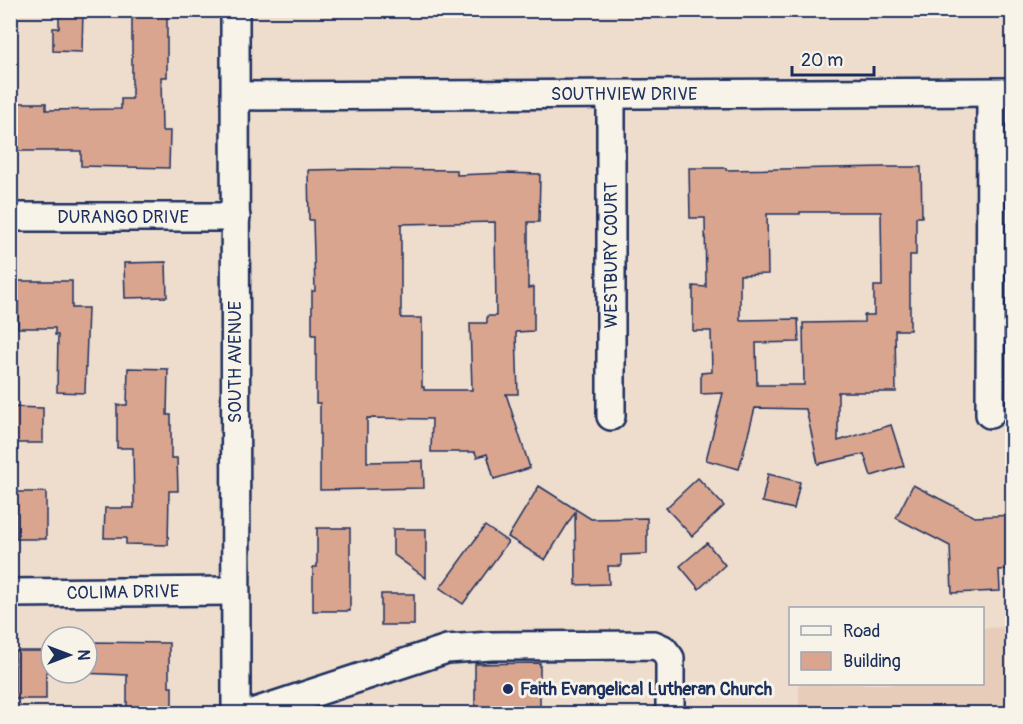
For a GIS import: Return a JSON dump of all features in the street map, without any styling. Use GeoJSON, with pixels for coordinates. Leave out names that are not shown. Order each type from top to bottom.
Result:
{"type":"FeatureCollection","features":[{"type":"Feature","properties":{"kind":"street","name":"SOUTH AVENUE"},"geometry":{"type":"LineString","coordinates":[[235,10],[236,714]]}},
{"type":"Feature","properties":{"kind":"street","name":"SOUTHVIEW DRIVE"},"geometry":{"type":"LineString","coordinates":[[236,96],[1002,92]]}},
{"type":"Feature","properties":{"kind":"street"},"geometry":{"type":"LineString","coordinates":[[990,414],[1002,92]]}},
{"type":"Feature","properties":{"kind":"street","name":"WESTBURY COURT"},"geometry":{"type":"LineString","coordinates":[[611,95],[611,416]]}},
{"type":"Feature","properties":{"kind":"street","name":"DURANGO DRIVE"},"geometry":{"type":"LineString","coordinates":[[10,217],[236,217]]}},
{"type":"Feature","properties":{"kind":"street","name":"COLIMA DRIVE"},"geometry":{"type":"LineString","coordinates":[[10,593],[235,591]]}},
{"type":"Feature","properties":{"kind":"street"},"geometry":{"type":"LineString","coordinates":[[249,714],[447,649],[584,645],[654,645],[663,649],[670,658],[670,714]]}},
{"type":"Feature","properties":{"kind":"shaded area"},"geometry":{"type":"Polygon","coordinates":[[[1012,627],[1012,713],[799,713],[799,685],[984,685],[984,628],[1012,627]]]}},
{"type":"Feature","properties":{"kind":"building"},"geometry":{"type":"Polygon","coordinates":[[[59,10],[83,10],[82,52],[53,51],[53,28],[59,28],[59,10]]]}},
{"type":"Feature","properties":{"kind":"building"},"geometry":{"type":"Polygon","coordinates":[[[132,10],[167,10],[167,77],[161,77],[162,131],[170,131],[169,168],[81,166],[81,151],[16,151],[16,103],[46,103],[46,110],[121,109],[121,99],[132,99],[132,10]]]}},
{"type":"Feature","properties":{"kind":"building"},"geometry":{"type":"Polygon","coordinates":[[[921,167],[922,217],[916,217],[916,255],[910,255],[910,330],[895,330],[896,392],[838,392],[838,441],[891,425],[904,466],[871,476],[864,454],[818,464],[806,409],[755,408],[739,469],[706,460],[723,393],[701,394],[701,373],[712,372],[711,331],[693,331],[693,286],[706,287],[705,218],[690,218],[689,168],[726,168],[726,170],[921,167]],[[881,212],[767,214],[768,274],[740,275],[740,320],[798,319],[799,342],[756,343],[757,385],[804,385],[803,323],[864,322],[864,315],[874,315],[874,286],[882,286],[881,212]]]}},
{"type":"Feature","properties":{"kind":"building"},"geometry":{"type":"Polygon","coordinates":[[[308,170],[457,170],[457,175],[540,174],[539,222],[528,222],[528,288],[534,287],[534,331],[516,332],[518,394],[506,394],[530,468],[494,479],[487,454],[477,457],[475,452],[431,452],[432,419],[367,418],[367,462],[423,461],[424,488],[320,490],[320,403],[316,403],[316,335],[312,335],[312,291],[315,291],[313,220],[309,220],[308,170]],[[495,222],[401,224],[401,318],[422,318],[422,387],[424,390],[472,390],[470,323],[487,323],[487,316],[496,316],[495,222]]]}},
{"type":"Feature","properties":{"kind":"building"},"geometry":{"type":"Polygon","coordinates":[[[166,262],[167,297],[125,298],[124,263],[166,262]]]}},
{"type":"Feature","properties":{"kind":"building"},"geometry":{"type":"Polygon","coordinates":[[[18,281],[72,281],[72,308],[88,308],[85,393],[57,392],[58,335],[55,335],[55,328],[18,328],[18,281]]]}},
{"type":"Feature","properties":{"kind":"building"},"geometry":{"type":"Polygon","coordinates":[[[128,368],[168,369],[167,415],[171,415],[171,458],[177,458],[178,491],[169,491],[168,545],[126,544],[126,538],[104,538],[105,508],[134,508],[133,448],[117,448],[117,405],[127,405],[128,368]]]}},
{"type":"Feature","properties":{"kind":"building"},"geometry":{"type":"Polygon","coordinates":[[[10,407],[43,408],[43,443],[10,443],[10,407]]]}},
{"type":"Feature","properties":{"kind":"building"},"geometry":{"type":"Polygon","coordinates":[[[768,474],[800,482],[794,509],[762,502],[768,474]]]}},
{"type":"Feature","properties":{"kind":"building"},"geometry":{"type":"Polygon","coordinates":[[[698,478],[724,506],[692,536],[666,508],[698,478]]]}},
{"type":"Feature","properties":{"kind":"building"},"geometry":{"type":"Polygon","coordinates":[[[913,485],[975,517],[1012,515],[1012,569],[999,570],[1000,591],[952,593],[950,546],[896,518],[913,485]]]}},
{"type":"Feature","properties":{"kind":"building"},"geometry":{"type":"Polygon","coordinates":[[[539,486],[591,519],[647,518],[647,554],[621,555],[621,566],[608,566],[609,584],[576,585],[575,512],[545,560],[508,537],[539,486]]]}},
{"type":"Feature","properties":{"kind":"building"},"geometry":{"type":"Polygon","coordinates":[[[16,492],[46,492],[46,539],[16,539],[16,492]]]}},
{"type":"Feature","properties":{"kind":"building"},"geometry":{"type":"Polygon","coordinates":[[[485,526],[508,542],[463,604],[440,588],[485,526]]]}},
{"type":"Feature","properties":{"kind":"building"},"geometry":{"type":"Polygon","coordinates":[[[317,528],[350,528],[350,611],[313,611],[313,567],[317,567],[317,528]]]}},
{"type":"Feature","properties":{"kind":"building"},"geometry":{"type":"Polygon","coordinates":[[[393,529],[426,529],[426,578],[393,554],[393,529]]]}},
{"type":"Feature","properties":{"kind":"building"},"geometry":{"type":"Polygon","coordinates":[[[707,543],[725,565],[699,589],[680,566],[707,543]]]}},
{"type":"Feature","properties":{"kind":"building"},"geometry":{"type":"Polygon","coordinates":[[[381,594],[414,594],[414,625],[381,625],[381,594]]]}},
{"type":"Feature","properties":{"kind":"building"},"geometry":{"type":"Polygon","coordinates":[[[99,642],[169,643],[169,687],[172,687],[172,714],[127,714],[127,675],[99,674],[99,642]]]}},
{"type":"Feature","properties":{"kind":"building"},"geometry":{"type":"Polygon","coordinates":[[[15,651],[39,651],[39,685],[46,685],[46,699],[15,699],[15,651]]]}},
{"type":"Feature","properties":{"kind":"building","name":"Faith Evangelical Lutheran Church"},"geometry":{"type":"Polygon","coordinates":[[[540,663],[540,714],[475,714],[475,664],[540,663]]]}},
{"type":"Feature","properties":{"kind":"place","name":"Faith Evangelical Lutheran Church"},"geometry":{"type":"Point","coordinates":[508,689]}}]}
